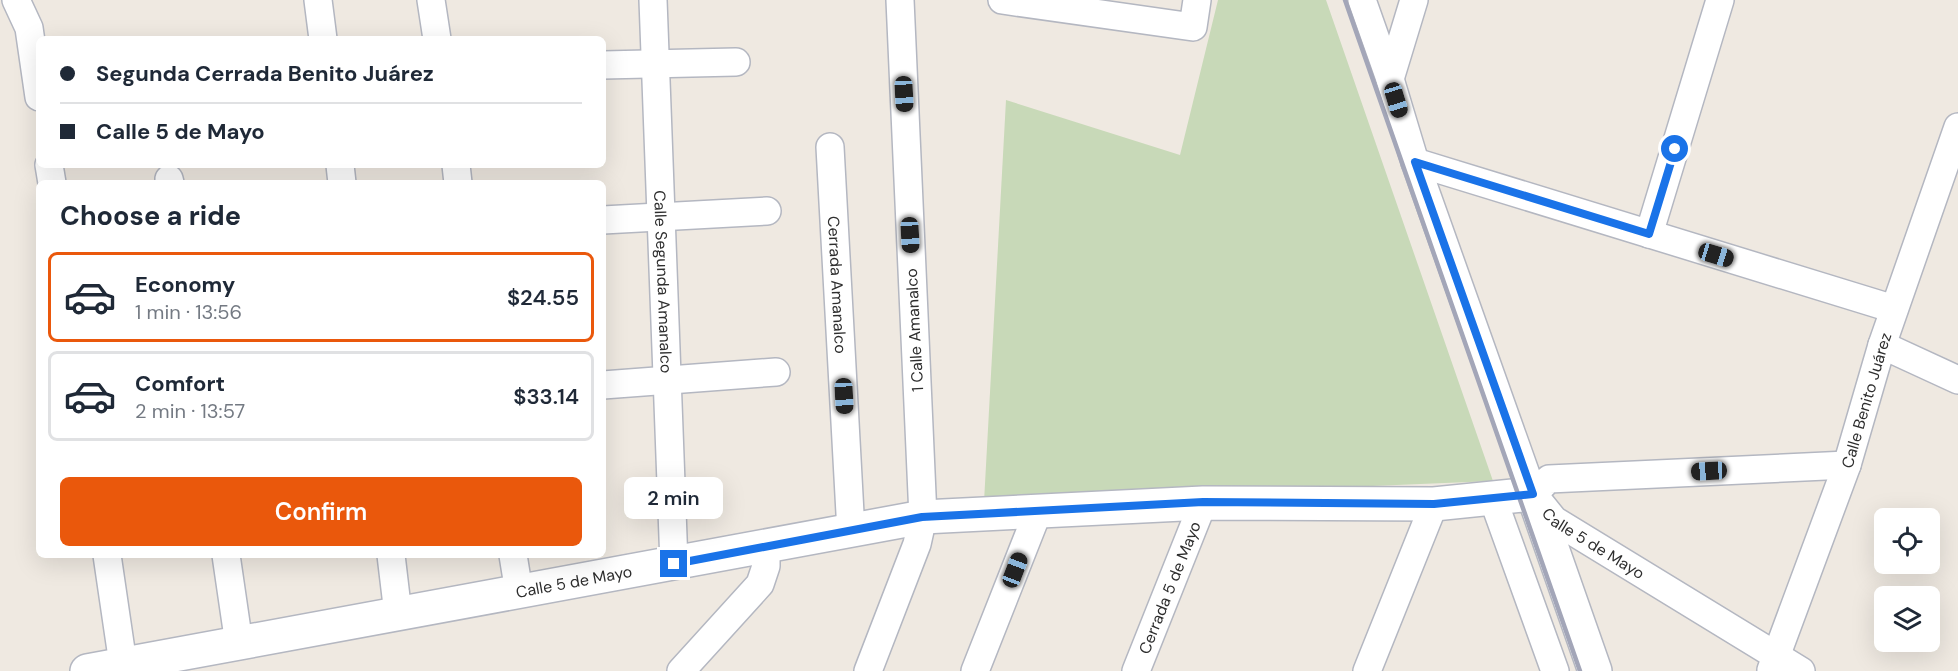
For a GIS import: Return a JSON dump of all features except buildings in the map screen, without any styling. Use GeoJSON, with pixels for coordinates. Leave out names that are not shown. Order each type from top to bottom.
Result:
{"type":"FeatureCollection","features":[{"type":"Feature","properties":{"kind":"street"},"geometry":{"type":"LineString","coordinates":[[16,0],[29,28],[36,76]]}},
{"type":"Feature","properties":{"kind":"street"},"geometry":{"type":"LineString","coordinates":[[318,0],[323,36]]}},
{"type":"Feature","properties":{"kind":"street"},"geometry":{"type":"LineString","coordinates":[[431,0],[437,36]]}},
{"type":"Feature","properties":{"kind":"street","name":"Calle Segunda Amanalco"},"geometry":{"type":"LineString","coordinates":[[653,0],[674,564]]}},
{"type":"Feature","properties":{"kind":"street","name":"1 Calle Amanalco"},"geometry":{"type":"LineString","coordinates":[[868,671],[917,544],[922,517],[900,0]]}},
{"type":"Feature","properties":{"kind":"street"},"geometry":{"type":"LineString","coordinates":[[1002,0],[1042,2],[1193,27],[1197,0]]}},
{"type":"Feature","properties":{"kind":"street"},"geometry":{"type":"LineString","coordinates":[[1362,0],[1390,79],[1415,162],[1595,671]]}},
{"type":"Feature","properties":{"kind":"street"},"geometry":{"type":"LineString","coordinates":[[1390,79],[1414,0]]}},
{"type":"Feature","properties":{"kind":"street"},"geometry":{"type":"LineString","coordinates":[[1649,234],[1720,0]]}},
{"type":"Feature","properties":{"kind":"street"},"geometry":{"type":"LineString","coordinates":[[606,65],[736,62]]}},
{"type":"Feature","properties":{"kind":"street","name":"Calle Benito Juárez"},"geometry":{"type":"LineString","coordinates":[[1774,663],[1846,465],[1882,345],[1958,127]]}},
{"type":"Feature","properties":{"kind":"street","name":"Cerrada Amanalco"},"geometry":{"type":"LineString","coordinates":[[830,147],[851,532]]}},
{"type":"Feature","properties":{"kind":"street"},"geometry":{"type":"LineString","coordinates":[[1415,162],[1894,309]]}},
{"type":"Feature","properties":{"kind":"street"},"geometry":{"type":"LineString","coordinates":[[606,220],[767,211]]}},
{"type":"Feature","properties":{"kind":"street"},"geometry":{"type":"LineString","coordinates":[[1882,345],[1958,380]]}},
{"type":"Feature","properties":{"kind":"street"},"geometry":{"type":"LineString","coordinates":[[606,385],[776,372]]}},
{"type":"Feature","properties":{"kind":"street"},"geometry":{"type":"LineString","coordinates":[[1533,494],[1549,478],[1846,465]]}},
{"type":"Feature","properties":{"kind":"street","name":"Calle 5 de Mayo"},"geometry":{"type":"LineString","coordinates":[[87,671],[851,532],[922,517],[1203,502],[1434,504],[1533,494],[1554,520],[1774,663],[1801,671]]}},
{"type":"Feature","properties":{"kind":"street"},"geometry":{"type":"LineString","coordinates":[[1494,499],[1555,671]]}},
{"type":"Feature","properties":{"kind":"street","name":"Cerrada 5 de Mayo"},"geometry":{"type":"LineString","coordinates":[[1136,671],[1203,502]]}},
{"type":"Feature","properties":{"kind":"street"},"geometry":{"type":"LineString","coordinates":[[1367,671],[1434,504]]}},
{"type":"Feature","properties":{"kind":"street"},"geometry":{"type":"LineString","coordinates":[[975,671],[1039,509]]}},
{"type":"Feature","properties":{"kind":"street"},"geometry":{"type":"LineString","coordinates":[[681,671],[760,584],[766,566],[766,547]]}},
{"type":"Feature","properties":{"kind":"street"},"geometry":{"type":"LineString","coordinates":[[107,558],[123,664]]}},
{"type":"Feature","properties":{"kind":"street"},"geometry":{"type":"LineString","coordinates":[[226,558],[238,644]]}},
{"type":"Feature","properties":{"kind":"street"},"geometry":{"type":"LineString","coordinates":[[391,558],[398,614]]}},
{"type":"Feature","properties":{"kind":"street"},"geometry":{"type":"LineString","coordinates":[[513,558],[519,592]]}},
{"type":"Feature","properties":{"kind":"green space"},"geometry":{"type":"Polygon","coordinates":[[[1218,0],[1326,0],[1493,481],[984,502],[1006,100],[1180,155],[1218,0]]]}},
{"type":"Feature","properties":{"kind":"railway"},"geometry":{"type":"LineString","coordinates":[[1345,0],[1580,671]]}},
{"type":"Feature","properties":{"kind":"route"},"geometry":{"type":"LineString","coordinates":[[674,564],[922,517],[1203,502],[1434,504],[1533,494],[1415,162],[1649,234],[1675,149]]}}]}
